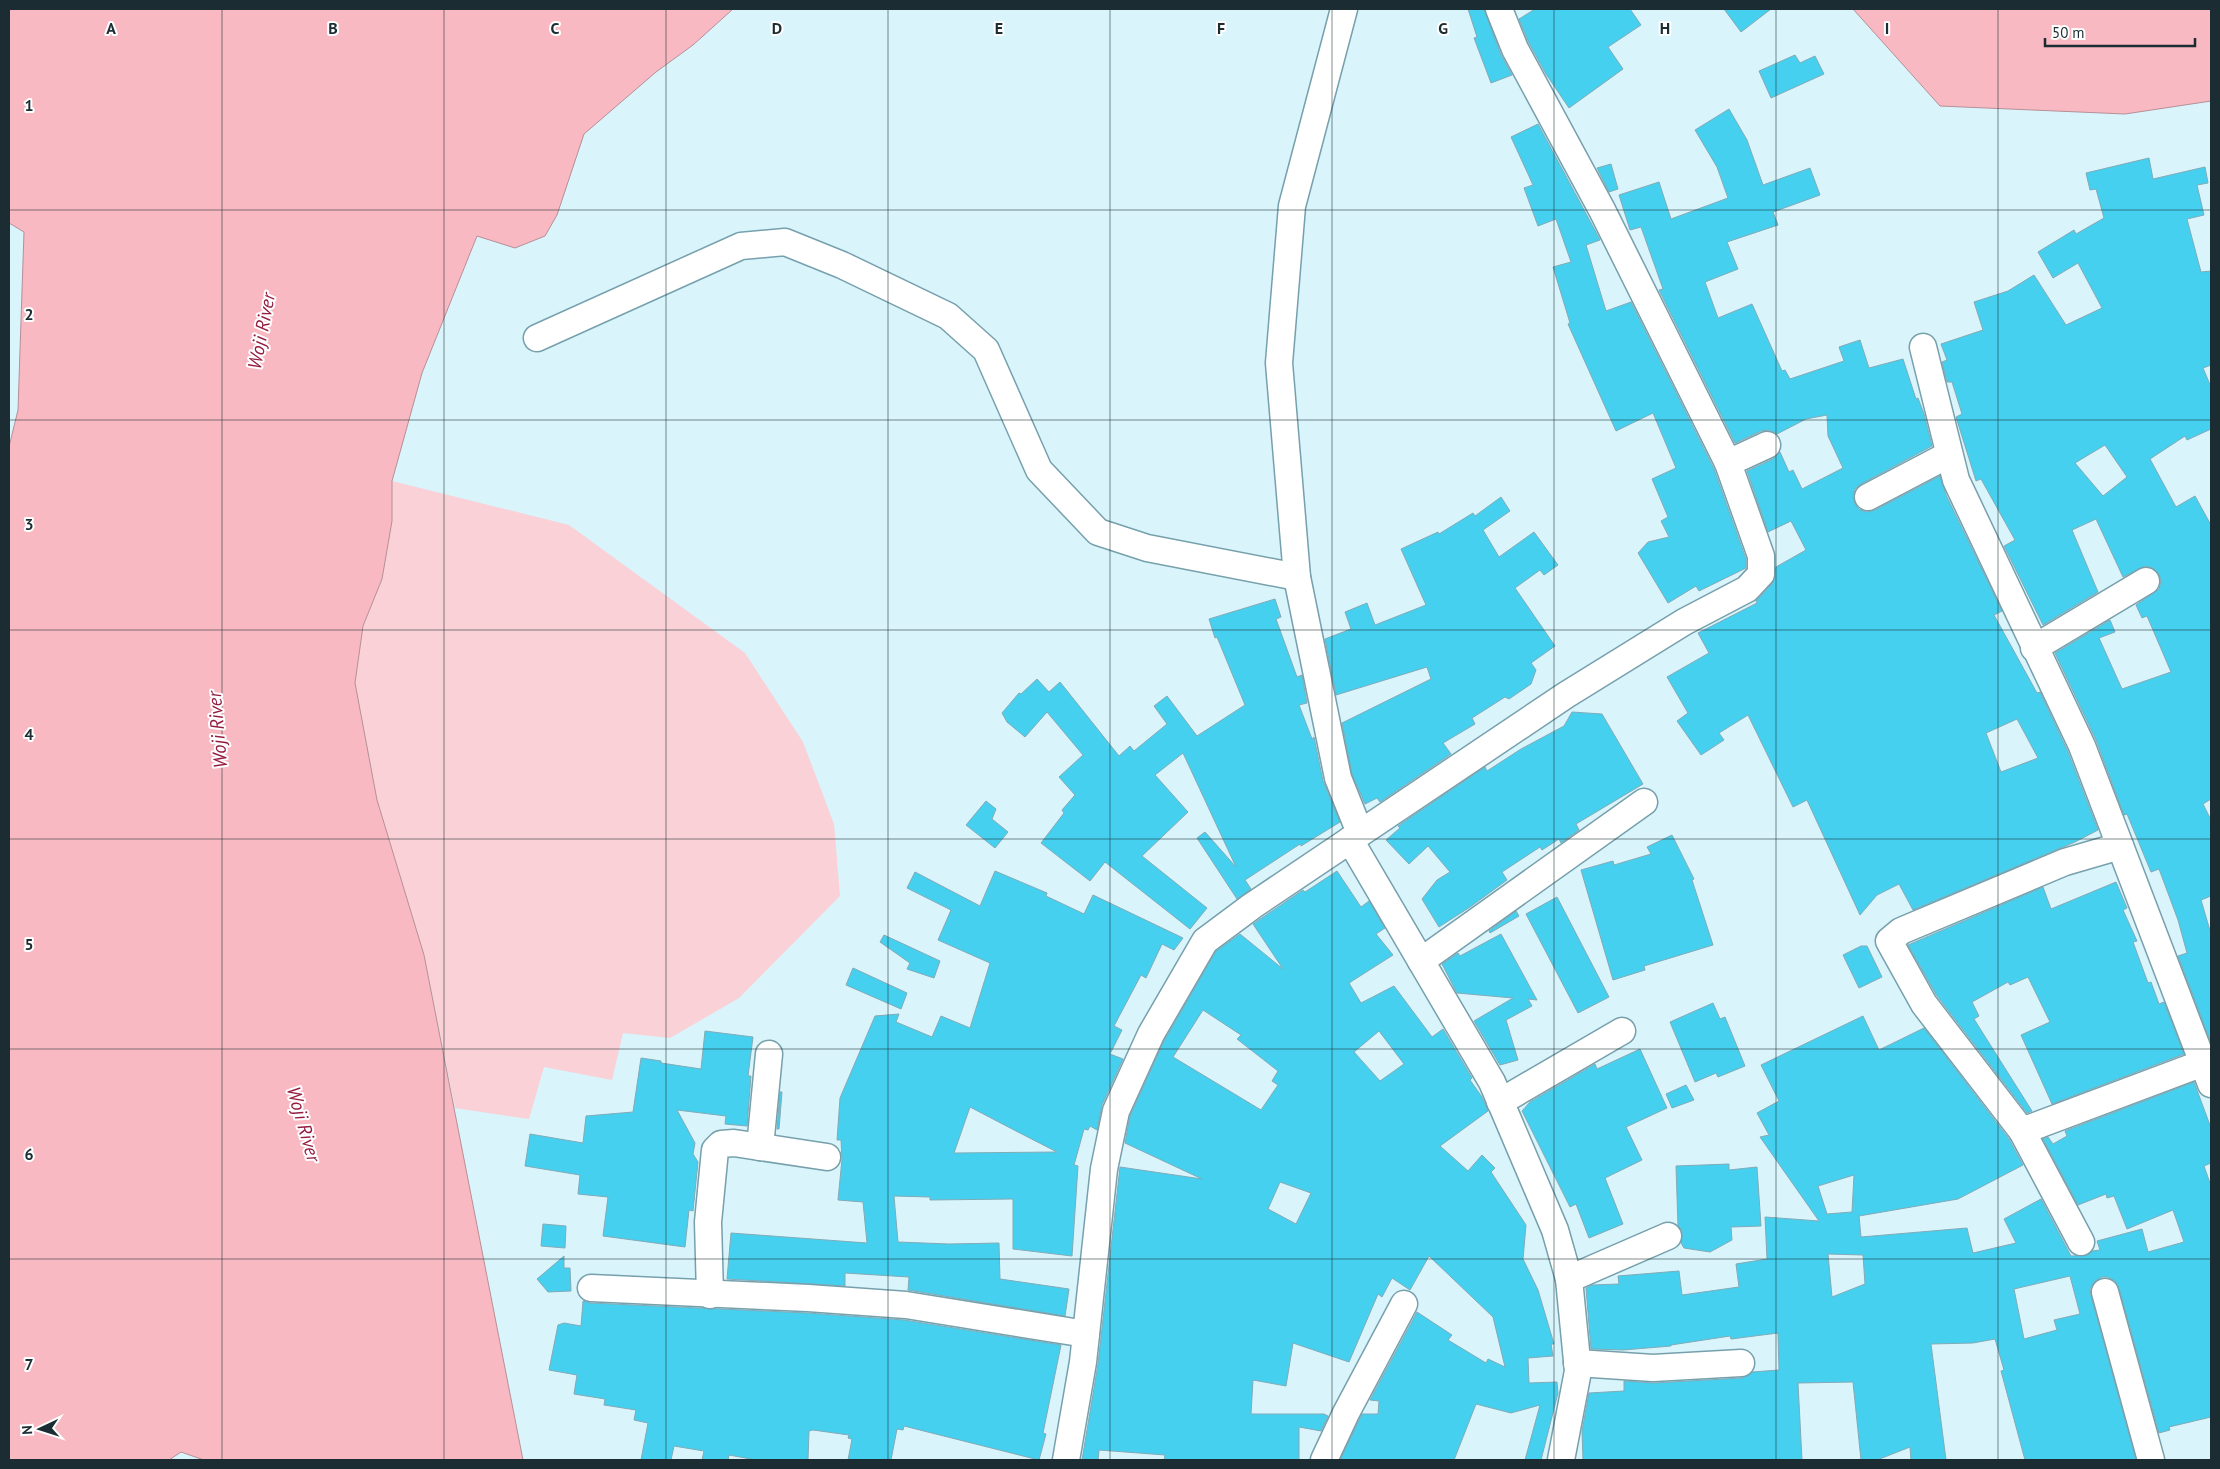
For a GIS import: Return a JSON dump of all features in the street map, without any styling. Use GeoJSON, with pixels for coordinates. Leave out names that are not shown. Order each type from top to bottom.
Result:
{"type":"FeatureCollection","features":[{"type":"Feature","properties":{"kind":"street"},"geometry":{"type":"LineString","coordinates":[[1344,9],[1292,206],[1280,353],[1297,576],[1338,778],[1355,836],[1421,961],[1492,1082],[1555,1230],[1569,1279],[1578,1371],[1560,1460]]}},
{"type":"Feature","properties":{"kind":"street"},"geometry":{"type":"LineString","coordinates":[[1066,1460],[1086,1334],[1104,1170],[1116,1111],[1151,1034],[1205,941],[1252,906],[1355,836],[1566,696],[1684,622],[1747,589],[1761,574],[1761,556],[1728,464],[1602,210],[1515,49],[1499,9]]}},
{"type":"Feature","properties":{"kind":"street"},"geometry":{"type":"LineString","coordinates":[[537,338],[740,246],[785,242],[842,265],[948,316],[986,350],[1039,470],[1098,532],[1147,548],[1297,576]]}},
{"type":"Feature","properties":{"kind":"street"},"geometry":{"type":"LineString","coordinates":[[1924,347],[1948,456],[1956,480],[2082,746],[2207,1073],[2022,1131]]}},
{"type":"Feature","properties":{"kind":"street"},"geometry":{"type":"LineString","coordinates":[[1728,464],[1767,445]]}},
{"type":"Feature","properties":{"kind":"street"},"geometry":{"type":"LineString","coordinates":[[1868,497],[1948,456]]}},
{"type":"Feature","properties":{"kind":"street"},"geometry":{"type":"LineString","coordinates":[[2034,648],[2146,581]]}},
{"type":"Feature","properties":{"kind":"street"},"geometry":{"type":"LineString","coordinates":[[1421,961],[1644,802]]}},
{"type":"Feature","properties":{"kind":"street"},"geometry":{"type":"LineString","coordinates":[[2081,1242],[2022,1131],[1924,1004],[1889,941],[1901,931],[2066,862],[2120,846]]}},
{"type":"Feature","properties":{"kind":"street"},"geometry":{"type":"LineString","coordinates":[[1500,1102],[1622,1031]]}},
{"type":"Feature","properties":{"kind":"street"},"geometry":{"type":"LineString","coordinates":[[760,1147],[769,1054]]}},
{"type":"Feature","properties":{"kind":"street"},"geometry":{"type":"LineString","coordinates":[[710,1295],[708,1222],[715,1150],[721,1144],[734,1143],[827,1157]]}},
{"type":"Feature","properties":{"kind":"street"},"geometry":{"type":"LineString","coordinates":[[1569,1279],[1668,1236]]}},
{"type":"Feature","properties":{"kind":"street"},"geometry":{"type":"LineString","coordinates":[[591,1288],[710,1295],[808,1298],[906,1305],[1086,1334]]}},
{"type":"Feature","properties":{"kind":"street"},"geometry":{"type":"LineString","coordinates":[[2105,1292],[2151,1460]]}},
{"type":"Feature","properties":{"kind":"street"},"geometry":{"type":"LineString","coordinates":[[1324,1460],[1350,1404],[1404,1304]]}},
{"type":"Feature","properties":{"kind":"street"},"geometry":{"type":"LineString","coordinates":[[1577,1363],[1652,1368],[1741,1363]]}},
{"type":"Feature","properties":{"kind":"shaded area"},"geometry":{"type":"Polygon","coordinates":[[[392,481],[569,525],[745,653],[803,742],[834,824],[840,896],[739,998],[670,1038],[623,1033],[612,1080],[544,1067],[529,1119],[455,1108],[424,955],[377,800],[355,683],[363,626],[382,579],[392,521],[392,481]]]}},
{"type":"Feature","properties":{"kind":"water","name":"Woji River"},"geometry":{"type":"Polygon","coordinates":[[[9,9],[733,9],[693,45],[656,72],[584,134],[557,215],[545,236],[515,248],[477,236],[422,373],[392,481],[392,521],[382,579],[363,626],[355,683],[377,800],[424,955],[523,1460],[204,1460],[181,1452],[169,1460],[9,1460],[9,447],[18,410],[24,232],[9,223],[9,9]]]}},
{"type":"Feature","properties":{"kind":"water"},"geometry":{"type":"Polygon","coordinates":[[[1853,9],[2211,9],[2211,101],[2125,114],[1940,106],[1853,9]]]}},
{"type":"Feature","properties":{"kind":"building"},"geometry":{"type":"Polygon","coordinates":[[[1468,9],[1484,9],[1501,55],[1512,75],[1491,83],[1474,38],[1477,37],[1468,9]]]}},
{"type":"Feature","properties":{"kind":"building"},"geometry":{"type":"Polygon","coordinates":[[[1535,9],[1630,9],[1641,25],[1608,47],[1623,69],[1569,108],[1546,74],[1529,43],[1519,19],[1535,9]]]}},
{"type":"Feature","properties":{"kind":"building"},"geometry":{"type":"Polygon","coordinates":[[[1724,9],[1771,9],[1741,32],[1724,9]]]}},
{"type":"Feature","properties":{"kind":"building"},"geometry":{"type":"Polygon","coordinates":[[[1795,55],[1800,63],[1815,56],[1824,74],[1771,98],[1759,71],[1795,55]]]}},
{"type":"Feature","properties":{"kind":"building"},"geometry":{"type":"Polygon","coordinates":[[[1729,109],[1747,140],[1763,185],[1810,168],[1820,195],[1773,212],[1778,225],[1727,242],[1738,269],[1705,282],[1718,318],[1752,304],[1782,371],[1785,370],[1790,379],[1844,361],[1839,347],[1860,340],[1869,368],[1903,359],[1916,399],[1918,398],[1924,414],[1932,446],[1861,484],[1855,489],[1853,496],[1855,504],[1860,510],[1867,512],[1875,510],[1940,476],[1946,495],[2002,611],[1994,615],[2037,693],[2040,692],[2068,752],[2098,830],[2075,842],[1913,910],[1899,884],[1877,895],[1860,915],[1807,800],[1793,807],[1748,715],[1719,733],[1724,740],[1701,755],[1677,721],[1688,713],[1667,677],[1709,653],[1698,633],[1757,603],[1756,601],[1772,584],[1776,567],[1806,550],[1791,521],[1768,532],[1747,471],[1773,459],[1780,452],[1789,472],[1793,470],[1802,489],[1843,468],[1828,436],[1827,415],[1806,419],[1777,434],[1769,430],[1761,431],[1735,443],[1659,290],[1663,289],[1641,227],[1630,230],[1619,195],[1659,182],[1671,219],[1728,198],[1717,167],[1695,130],[1729,109]],[[2017,719],[1986,733],[2001,772],[2038,758],[2017,719]]]}},
{"type":"Feature","properties":{"kind":"building"},"geometry":{"type":"Polygon","coordinates":[[[1538,124],[1600,240],[1586,245],[1606,311],[1631,302],[1714,469],[1746,559],[1746,568],[1699,591],[1696,586],[1668,603],[1638,553],[1648,542],[1669,537],[1661,521],[1668,517],[1652,479],[1676,468],[1653,413],[1616,431],[1568,324],[1570,323],[1553,267],[1571,262],[1556,219],[1538,226],[1524,188],[1533,185],[1511,137],[1538,124]]]}},
{"type":"Feature","properties":{"kind":"building"},"geometry":{"type":"Polygon","coordinates":[[[2149,158],[2153,179],[2205,167],[2208,183],[2197,185],[2204,215],[2187,219],[2201,272],[2211,271],[2211,365],[2203,368],[2211,387],[2211,429],[2187,440],[2185,436],[2150,459],[2176,507],[2195,496],[2211,525],[2211,799],[2203,804],[2211,820],[2211,896],[2201,900],[2211,934],[2211,1043],[2178,956],[2187,953],[2178,920],[2159,869],[2151,872],[2127,814],[2124,815],[2096,740],[2055,653],[2110,620],[2115,632],[2099,638],[2122,689],[2171,672],[2147,616],[2142,618],[2136,605],[2159,589],[2161,581],[2159,574],[2153,568],[2145,566],[2123,577],[2096,519],[2072,530],[2098,592],[2043,625],[2004,546],[2015,540],[1981,479],[1976,481],[1956,417],[1962,414],[1952,382],[1947,382],[1942,362],[1947,360],[1941,344],[1983,330],[1974,302],[2008,291],[2034,275],[2066,325],[2102,308],[2078,263],[2053,278],[2038,252],[2074,230],[2076,234],[2104,218],[2096,189],[2090,190],[2086,173],[2149,158]],[[2105,445],[2075,463],[2103,496],[2127,477],[2105,445]]]}},
{"type":"Feature","properties":{"kind":"building"},"geometry":{"type":"Polygon","coordinates":[[[1611,164],[1618,189],[1609,192],[1597,168],[1611,164]]]}},
{"type":"Feature","properties":{"kind":"building"},"geometry":{"type":"Polygon","coordinates":[[[1501,497],[1510,511],[1483,530],[1499,557],[1534,532],[1558,565],[1544,575],[1540,570],[1515,588],[1555,646],[1531,663],[1536,670],[1531,684],[1509,699],[1505,697],[1472,718],[1475,724],[1443,743],[1451,754],[1380,802],[1377,798],[1365,804],[1352,774],[1342,723],[1431,679],[1427,667],[1336,695],[1325,639],[1351,629],[1345,612],[1367,603],[1375,625],[1426,605],[1401,549],[1438,532],[1439,534],[1473,513],[1475,516],[1501,497]]]}},
{"type":"Feature","properties":{"kind":"building"},"geometry":{"type":"Polygon","coordinates":[[[1275,599],[1281,617],[1276,619],[1297,677],[1302,675],[1307,703],[1299,705],[1312,739],[1314,737],[1323,781],[1340,822],[1301,846],[1300,844],[1245,880],[1251,889],[1237,899],[1197,838],[1205,832],[1236,867],[1183,753],[1155,775],[1188,812],[1142,856],[1207,908],[1190,929],[1105,862],[1090,881],[1041,843],[1064,813],[1062,810],[1075,795],[1059,777],[1083,755],[1047,712],[1025,737],[1007,722],[1002,713],[1019,693],[1021,694],[1037,679],[1049,692],[1060,682],[1119,756],[1130,746],[1134,751],[1167,724],[1154,706],[1167,696],[1197,736],[1245,705],[1217,637],[1215,638],[1209,619],[1275,599]]]}},
{"type":"Feature","properties":{"kind":"building"},"geometry":{"type":"Polygon","coordinates":[[[1572,712],[1602,714],[1643,784],[1576,824],[1579,830],[1561,843],[1559,839],[1542,850],[1540,847],[1502,872],[1507,880],[1439,927],[1422,899],[1437,880],[1450,872],[1428,846],[1409,864],[1386,840],[1400,828],[1398,826],[1485,767],[1487,771],[1521,749],[1564,726],[1572,712]]]}},
{"type":"Feature","properties":{"kind":"building"},"geometry":{"type":"Polygon","coordinates":[[[986,801],[996,809],[992,819],[1008,832],[995,848],[966,825],[986,801]]]}},
{"type":"Feature","properties":{"kind":"building"},"geometry":{"type":"Polygon","coordinates":[[[1672,835],[1694,879],[1692,880],[1713,945],[1644,966],[1645,970],[1613,980],[1581,870],[1613,861],[1614,865],[1651,854],[1647,847],[1672,835]]]}},
{"type":"Feature","properties":{"kind":"building"},"geometry":{"type":"Polygon","coordinates":[[[995,871],[1047,893],[1046,896],[1084,914],[1093,895],[1183,938],[1174,950],[1162,944],[1146,978],[1141,975],[1114,1026],[1122,1030],[1110,1054],[1123,1059],[1102,1105],[1097,1130],[1090,1126],[1088,1130],[1084,1129],[1074,1165],[1078,1166],[1072,1256],[1013,1249],[1013,1199],[930,1200],[930,1197],[894,1196],[898,1242],[999,1243],[1000,1279],[1069,1289],[1065,1316],[908,1290],[909,1277],[845,1273],[845,1286],[727,1279],[731,1233],[867,1243],[863,1202],[838,1200],[842,1159],[841,1140],[837,1140],[840,1098],[875,1016],[899,1014],[896,1022],[932,1037],[941,1016],[970,1028],[990,963],[938,940],[951,910],[907,888],[915,872],[980,906],[995,871]],[[970,1107],[954,1153],[1057,1152],[970,1107]]]}},
{"type":"Feature","properties":{"kind":"building"},"geometry":{"type":"Polygon","coordinates":[[[1337,871],[1361,907],[1369,901],[1385,928],[1376,934],[1393,955],[1349,983],[1361,1003],[1394,986],[1432,1037],[1443,1029],[1472,1078],[1470,1080],[1482,1097],[1488,1111],[1440,1146],[1468,1171],[1482,1155],[1495,1168],[1491,1172],[1526,1225],[1523,1259],[1538,1290],[1554,1344],[1551,1344],[1553,1356],[1528,1358],[1529,1383],[1557,1382],[1558,1393],[1541,1460],[1525,1460],[1540,1405],[1511,1413],[1476,1404],[1454,1460],[1340,1460],[1362,1414],[1378,1414],[1379,1401],[1370,1400],[1417,1312],[1452,1335],[1448,1340],[1486,1363],[1488,1359],[1505,1367],[1493,1317],[1429,1256],[1410,1290],[1392,1278],[1382,1297],[1378,1294],[1349,1362],[1293,1343],[1286,1386],[1253,1380],[1251,1414],[1324,1414],[1328,1416],[1321,1431],[1299,1427],[1299,1460],[1164,1460],[1165,1455],[1099,1450],[1098,1460],[1082,1460],[1098,1364],[1120,1167],[1202,1179],[1125,1143],[1130,1116],[1164,1041],[1216,951],[1240,934],[1283,969],[1253,924],[1303,890],[1305,892],[1337,871]],[[1203,1010],[1173,1057],[1261,1110],[1278,1085],[1272,1081],[1278,1071],[1237,1039],[1241,1035],[1203,1010]],[[1379,1031],[1354,1052],[1380,1081],[1404,1064],[1379,1031]],[[1280,1182],[1268,1209],[1296,1224],[1311,1193],[1280,1182]]]}},
{"type":"Feature","properties":{"kind":"building"},"geometry":{"type":"Polygon","coordinates":[[[2116,882],[2127,908],[2123,910],[2137,941],[2133,942],[2148,983],[2151,982],[2159,1004],[2164,1002],[2184,1054],[2052,1104],[2021,1035],[2050,1022],[2028,977],[2010,985],[2008,982],[1972,1002],[1979,1016],[1974,1019],[2032,1111],[2027,1113],[1937,996],[1908,945],[2043,887],[2051,909],[2116,882]]]}},
{"type":"Feature","properties":{"kind":"building"},"geometry":{"type":"Polygon","coordinates":[[[1557,897],[1609,997],[1578,1013],[1526,914],[1557,897]]]}},
{"type":"Feature","properties":{"kind":"building"},"geometry":{"type":"Polygon","coordinates":[[[1516,911],[1519,916],[1490,933],[1489,931],[1516,911]]]}},
{"type":"Feature","properties":{"kind":"building"},"geometry":{"type":"Polygon","coordinates":[[[1501,934],[1537,1000],[1528,999],[1532,1006],[1506,1020],[1518,1060],[1500,1065],[1474,1021],[1513,998],[1457,993],[1442,964],[1458,953],[1460,956],[1501,934]]]}},
{"type":"Feature","properties":{"kind":"building"},"geometry":{"type":"Polygon","coordinates":[[[884,935],[940,961],[934,978],[907,969],[910,963],[880,942],[884,935]]]}},
{"type":"Feature","properties":{"kind":"building"},"geometry":{"type":"Polygon","coordinates":[[[1861,946],[1867,946],[1882,977],[1859,988],[1843,955],[1861,946]]]}},
{"type":"Feature","properties":{"kind":"building"},"geometry":{"type":"Polygon","coordinates":[[[853,968],[907,993],[901,1009],[846,985],[853,968]]]}},
{"type":"Feature","properties":{"kind":"building"},"geometry":{"type":"Polygon","coordinates":[[[1713,1003],[1720,1019],[1725,1017],[1745,1066],[1718,1077],[1716,1073],[1695,1082],[1670,1022],[1713,1003]]]}},
{"type":"Feature","properties":{"kind":"building"},"geometry":{"type":"Polygon","coordinates":[[[1863,1016],[1879,1050],[1924,1028],[2009,1139],[2023,1165],[1958,1199],[1859,1216],[1861,1237],[1967,1228],[1973,1253],[2016,1243],[2004,1219],[2041,1199],[2071,1256],[2088,1255],[2092,1251],[2100,1250],[2097,1241],[2142,1229],[2148,1252],[2184,1242],[2173,1210],[2127,1229],[2114,1196],[2107,1198],[2106,1194],[2078,1205],[2043,1139],[2048,1137],[2053,1144],[2067,1136],[2065,1131],[2194,1082],[2211,1128],[2211,1163],[2204,1166],[2211,1186],[2211,1417],[2169,1427],[2170,1430],[2159,1433],[2119,1288],[2115,1281],[2108,1277],[2102,1277],[2094,1282],[2090,1289],[2091,1296],[2136,1460],[2025,1460],[2001,1371],[2004,1370],[1995,1339],[1973,1343],[1931,1344],[1946,1460],[1911,1460],[1910,1447],[1877,1460],[1861,1460],[1853,1382],[1798,1383],[1802,1460],[1583,1460],[1582,1431],[1589,1393],[1624,1391],[1624,1381],[1654,1383],[1742,1378],[1752,1372],[1779,1370],[1778,1333],[1731,1339],[1730,1336],[1671,1346],[1623,1350],[1591,1349],[1586,1288],[1592,1285],[1619,1284],[1618,1276],[1679,1271],[1682,1295],[1739,1287],[1736,1264],[1767,1259],[1765,1217],[1819,1221],[1760,1137],[1769,1135],[1757,1113],[1779,1101],[1761,1065],[1863,1016]],[[1854,1175],[1818,1186],[1827,1214],[1852,1212],[1854,1175]],[[1828,1254],[1832,1297],[1865,1284],[1863,1255],[1828,1254]],[[2070,1276],[2014,1289],[2024,1339],[2057,1330],[2054,1320],[2080,1314],[2070,1276]]]}},
{"type":"Feature","properties":{"kind":"building"},"geometry":{"type":"Polygon","coordinates":[[[705,1031],[753,1037],[748,1076],[751,1076],[747,1126],[725,1124],[726,1116],[677,1110],[695,1143],[693,1154],[698,1162],[693,1211],[689,1210],[685,1247],[603,1236],[608,1197],[578,1194],[580,1175],[525,1166],[530,1134],[583,1143],[586,1116],[633,1112],[641,1058],[701,1069],[705,1031]]]}},
{"type":"Feature","properties":{"kind":"building"},"geometry":{"type":"Polygon","coordinates":[[[1640,1049],[1667,1108],[1626,1127],[1642,1160],[1605,1178],[1623,1224],[1589,1238],[1576,1204],[1570,1207],[1522,1111],[1530,1102],[1595,1064],[1597,1069],[1640,1049]]]}},
{"type":"Feature","properties":{"kind":"building"},"geometry":{"type":"Polygon","coordinates":[[[1686,1085],[1694,1100],[1672,1108],[1666,1094],[1686,1085]]]}},
{"type":"Feature","properties":{"kind":"building"},"geometry":{"type":"Polygon","coordinates":[[[780,1092],[782,1092],[779,1129],[777,1129],[780,1092]]]}},
{"type":"Feature","properties":{"kind":"building"},"geometry":{"type":"Polygon","coordinates":[[[1729,1164],[1729,1170],[1757,1167],[1761,1226],[1731,1227],[1732,1240],[1710,1252],[1684,1248],[1681,1243],[1682,1230],[1678,1226],[1676,1166],[1729,1164]]]}},
{"type":"Feature","properties":{"kind":"building"},"geometry":{"type":"Polygon","coordinates":[[[543,1224],[566,1226],[565,1248],[541,1246],[543,1224]]]}},
{"type":"Feature","properties":{"kind":"building"},"geometry":{"type":"Polygon","coordinates":[[[564,1256],[564,1268],[570,1268],[571,1291],[548,1292],[537,1279],[564,1256]]]}},
{"type":"Feature","properties":{"kind":"building"},"geometry":{"type":"Polygon","coordinates":[[[583,1301],[590,1303],[807,1313],[904,1320],[1061,1345],[1043,1433],[1046,1434],[1039,1460],[904,1426],[903,1430],[897,1429],[891,1460],[848,1460],[852,1439],[848,1438],[849,1435],[813,1430],[809,1431],[808,1460],[756,1460],[729,1455],[728,1460],[702,1460],[704,1451],[674,1446],[671,1460],[641,1460],[648,1423],[634,1420],[636,1410],[604,1405],[605,1399],[574,1394],[577,1375],[549,1370],[558,1325],[564,1323],[581,1326],[583,1301]]]}}]}
